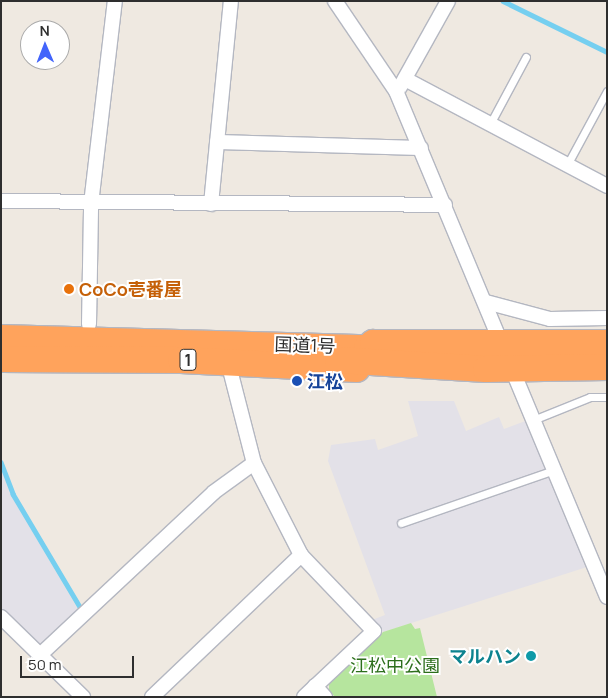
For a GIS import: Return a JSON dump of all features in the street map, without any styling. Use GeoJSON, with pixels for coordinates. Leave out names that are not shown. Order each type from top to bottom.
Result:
{"type":"FeatureCollection","features":[{"type":"Feature","properties":{"kind":"highway","name":"1"},"geometry":{"type":"LineString","coordinates":[[1,324],[89,324],[374,354],[368,370],[228,362],[1,359]]}},
{"type":"Feature","properties":{"kind":"highway","name":"国道1号"},"geometry":{"type":"LineString","coordinates":[[1,338],[157,344],[367,348],[374,354],[514,369],[607,367]]}},
{"type":"Feature","properties":{"kind":"highway","name":"国道1号"},"geometry":{"type":"LineString","coordinates":[[374,354],[504,345],[607,343]]}},
{"type":"Feature","properties":{"kind":"highway","name":"国道1号"},"geometry":{"type":"LineString","coordinates":[[1,346],[157,344]]}},
{"type":"Feature","properties":{"kind":"street"},"geometry":{"type":"LineString","coordinates":[[89,324],[91,204],[114,1]]}},
{"type":"Feature","properties":{"kind":"street"},"geometry":{"type":"LineString","coordinates":[[211,204],[231,1]]}},
{"type":"Feature","properties":{"kind":"street"},"geometry":{"type":"LineString","coordinates":[[335,1],[396,91],[504,345],[533,420],[607,597]]}},
{"type":"Feature","properties":{"kind":"street"},"geometry":{"type":"LineString","coordinates":[[396,91],[405,79],[448,1]]}},
{"type":"Feature","properties":{"kind":"street"},"geometry":{"type":"LineString","coordinates":[[405,79],[607,186]]}},
{"type":"Feature","properties":{"kind":"street"},"geometry":{"type":"LineString","coordinates":[[217,142],[421,148]]}},
{"type":"Feature","properties":{"kind":"street"},"geometry":{"type":"LineString","coordinates":[[1,201],[91,204],[445,206]]}},
{"type":"Feature","properties":{"kind":"street"},"geometry":{"type":"LineString","coordinates":[[486,302],[550,319],[607,318]]}},
{"type":"Feature","properties":{"kind":"street"},"geometry":{"type":"LineString","coordinates":[[228,362],[254,463],[301,555],[374,631],[304,697]]}},
{"type":"Feature","properties":{"kind":"street"},"geometry":{"type":"LineString","coordinates":[[40,655],[214,492],[254,463]]}},
{"type":"Feature","properties":{"kind":"street"},"geometry":{"type":"LineString","coordinates":[[152,697],[301,555]]}},
{"type":"Feature","properties":{"kind":"street"},"geometry":{"type":"LineString","coordinates":[[1,617],[84,697]]}},
{"type":"Feature","properties":{"kind":"street"},"geometry":{"type":"LineString","coordinates":[[315,686],[325,697]]}},
{"type":"Feature","properties":{"kind":"lane"},"geometry":{"type":"LineString","coordinates":[[490,124],[526,57]]}},
{"type":"Feature","properties":{"kind":"lane"},"geometry":{"type":"LineString","coordinates":[[567,164],[607,91]]}},
{"type":"Feature","properties":{"kind":"lane"},"geometry":{"type":"LineString","coordinates":[[533,420],[590,398],[607,397]]}},
{"type":"Feature","properties":{"kind":"lane"},"geometry":{"type":"LineString","coordinates":[[401,524],[554,470]]}},
{"type":"Feature","properties":{"kind":"shaded area"},"geometry":{"type":"Polygon","coordinates":[[[408,401],[454,401],[466,431],[499,417],[504,429],[528,420],[587,567],[383,632],[372,620],[385,615],[328,461],[331,445],[375,439],[378,450],[418,436],[408,401]]]}},
{"type":"Feature","properties":{"kind":"shaded area"},"geometry":{"type":"Polygon","coordinates":[[[1,469],[11,495],[79,611],[39,649],[1,612],[1,469]]]}},
{"type":"Feature","properties":{"kind":"green space","name":"江松中公園"},"geometry":{"type":"Polygon","coordinates":[[[411,623],[415,629],[420,628],[437,697],[335,697],[329,691],[329,684],[383,632],[411,623]]]}},
{"type":"Feature","properties":{"kind":"waterway"},"geometry":{"type":"LineString","coordinates":[[503,1],[607,52]]}},
{"type":"Feature","properties":{"kind":"waterway"},"geometry":{"type":"LineString","coordinates":[[1,462],[13,494],[80,607]]}},
{"type":"Feature","properties":{"kind":"place","name":"CoCo壱番屋"},"geometry":{"type":"Point","coordinates":[69,289]}},
{"type":"Feature","properties":{"kind":"place","name":"江松"},"geometry":{"type":"Point","coordinates":[297,381]}},
{"type":"Feature","properties":{"kind":"place","name":"マルハン"},"geometry":{"type":"Point","coordinates":[531,656]}}]}
